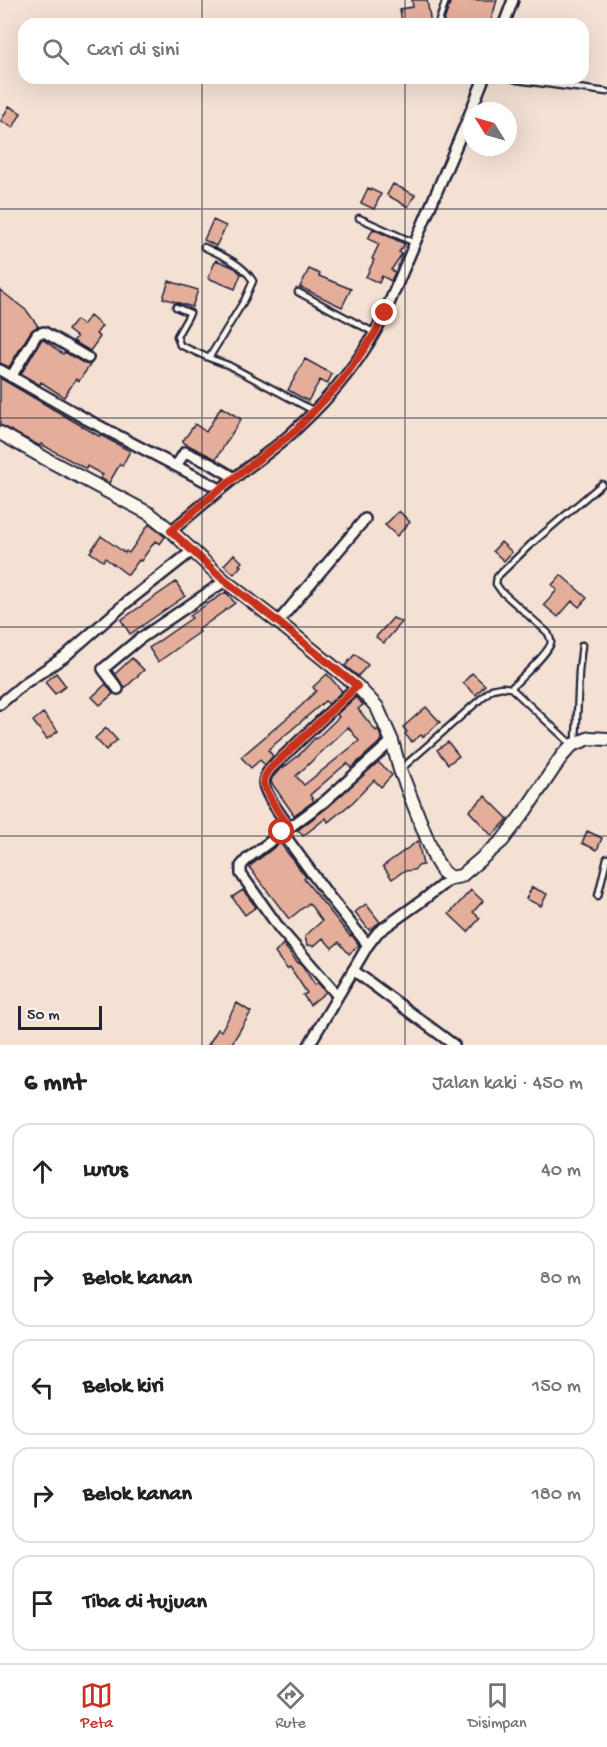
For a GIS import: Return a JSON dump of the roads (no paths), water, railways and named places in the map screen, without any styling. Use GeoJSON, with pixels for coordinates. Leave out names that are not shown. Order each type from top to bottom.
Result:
{"type":"FeatureCollection","features":[{"type":"Feature","properties":{"kind":"street"},"geometry":{"type":"LineString","coordinates":[[506,18],[513,0]]}},
{"type":"Feature","properties":{"kind":"street"},"geometry":{"type":"LineString","coordinates":[[171,531],[220,489],[295,431],[341,382],[375,333],[482,84]]}},
{"type":"Feature","properties":{"kind":"street"},"geometry":{"type":"LineString","coordinates":[[11,376],[37,334],[44,332],[88,358]]}},
{"type":"Feature","properties":{"kind":"street"},"geometry":{"type":"LineString","coordinates":[[0,370],[76,414],[220,489]]}},
{"type":"Feature","properties":{"kind":"street"},"geometry":{"type":"LineString","coordinates":[[0,433],[150,514],[225,581],[357,686],[377,707],[392,741],[400,770],[435,859],[443,872],[451,878]]}},
{"type":"Feature","properties":{"kind":"street"},"geometry":{"type":"LineString","coordinates":[[176,466],[185,452],[235,478]]}},
{"type":"Feature","properties":{"kind":"street"},"geometry":{"type":"LineString","coordinates":[[278,622],[365,519]]}},
{"type":"Feature","properties":{"kind":"street"},"geometry":{"type":"LineString","coordinates":[[0,704],[25,683],[64,657],[126,603],[192,551]]}},
{"type":"Feature","properties":{"kind":"street"},"geometry":{"type":"LineString","coordinates":[[118,689],[103,669],[138,640],[225,581]]}},
{"type":"Feature","properties":{"kind":"street"},"geometry":{"type":"LineString","coordinates":[[357,686],[270,769],[265,776],[264,783],[285,830],[328,895],[368,945]]}},
{"type":"Feature","properties":{"kind":"street"},"geometry":{"type":"LineString","coordinates":[[311,1044],[353,970],[378,932],[451,878],[460,876],[502,841],[562,756],[574,744],[590,738],[607,739]]}},
{"type":"Feature","properties":{"kind":"street"},"geometry":{"type":"LineString","coordinates":[[338,996],[280,929],[241,874],[241,866],[248,858],[324,802],[392,741]]}},
{"type":"Feature","properties":{"kind":"street"},"geometry":{"type":"LineString","coordinates":[[353,970],[454,1045]]}},
{"type":"Feature","properties":{"kind":"lane"},"geometry":{"type":"LineString","coordinates":[[440,18],[446,0]]}},
{"type":"Feature","properties":{"kind":"lane"},"geometry":{"type":"LineString","coordinates":[[548,84],[607,92]]}},
{"type":"Feature","properties":{"kind":"lane"},"geometry":{"type":"LineString","coordinates":[[359,218],[415,243]]}},
{"type":"Feature","properties":{"kind":"lane"},"geometry":{"type":"LineString","coordinates":[[204,247],[238,264],[249,273],[254,281],[209,358]]}},
{"type":"Feature","properties":{"kind":"lane"},"geometry":{"type":"LineString","coordinates":[[298,292],[375,333]]}},
{"type":"Feature","properties":{"kind":"lane"},"geometry":{"type":"LineString","coordinates":[[176,308],[190,313],[177,336],[180,345],[228,365],[314,411]]}},
{"type":"Feature","properties":{"kind":"lane"},"geometry":{"type":"LineString","coordinates":[[511,688],[550,646],[551,639],[548,633],[501,591],[496,584],[497,577],[530,545],[602,484]]}},
{"type":"Feature","properties":{"kind":"lane"},"geometry":{"type":"LineString","coordinates":[[574,744],[582,645]]}},
{"type":"Feature","properties":{"kind":"lane"},"geometry":{"type":"LineString","coordinates":[[400,770],[492,689],[502,687],[511,688],[574,744]]}},
{"type":"Feature","properties":{"kind":"lane"},"geometry":{"type":"LineString","coordinates":[[598,896],[607,858]]}}]}
